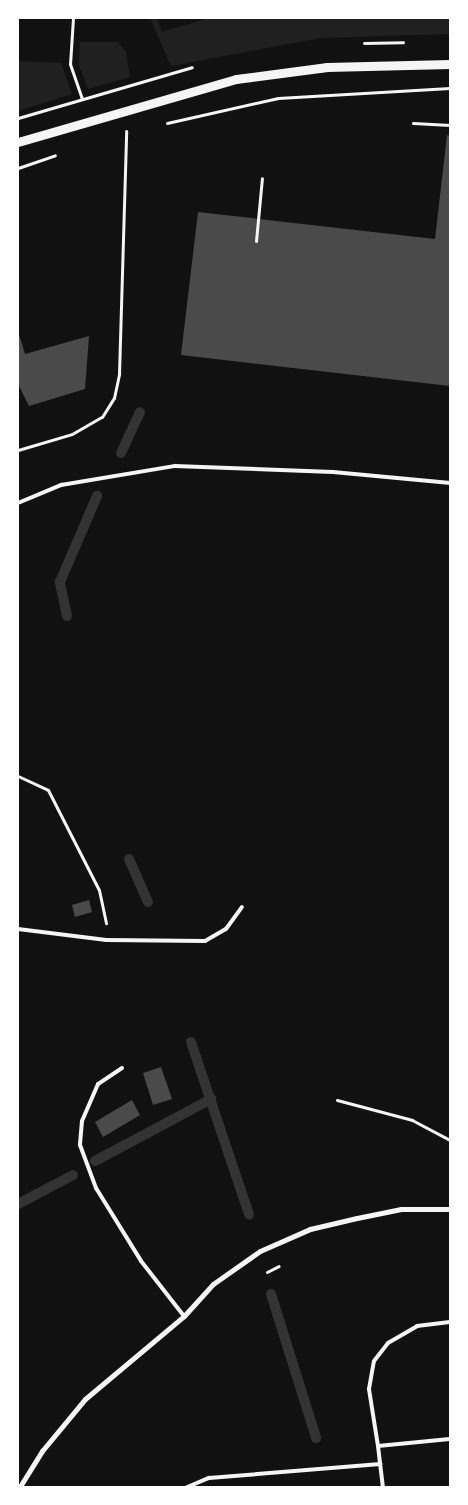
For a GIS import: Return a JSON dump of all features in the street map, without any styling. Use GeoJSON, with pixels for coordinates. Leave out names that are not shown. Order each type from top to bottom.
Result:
{"type":"FeatureCollection","features":[{"type":"Feature","properties":{"kind":"street"},"geometry":{"type":"LineString","coordinates":[[18,142],[122,109],[245,78],[326,67],[450,64]]}},
{"type":"Feature","properties":{"kind":"street"},"geometry":{"type":"LineString","coordinates":[[19,1488],[42,1451],[85,1399],[184,1316],[213,1284],[260,1251],[310,1229],[401,1209],[450,1210]]}},
{"type":"Feature","properties":{"kind":"lane"},"geometry":{"type":"LineString","coordinates":[[18,503],[69,483],[175,466],[334,472],[450,483]]}},
{"type":"Feature","properties":{"kind":"lane"},"geometry":{"type":"LineString","coordinates":[[18,929],[106,940],[205,940],[226,929],[242,907]]}},
{"type":"Feature","properties":{"kind":"lane"},"geometry":{"type":"LineString","coordinates":[[122,1068],[98,1084],[82,1121],[80,1145],[101,1196],[141,1261],[184,1316]]}},
{"type":"Feature","properties":{"kind":"lane"},"geometry":{"type":"LineString","coordinates":[[382,1488],[378,1446],[368,1389],[374,1362],[388,1343],[417,1326],[450,1322]]}},
{"type":"Feature","properties":{"kind":"lane"},"geometry":{"type":"LineString","coordinates":[[378,1446],[450,1439]]}},
{"type":"Feature","properties":{"kind":"lane"},"geometry":{"type":"LineString","coordinates":[[185,1488],[208,1478],[380,1464]]}},
{"type":"Feature","properties":{"kind":"path"},"geometry":{"type":"LineString","coordinates":[[73,18],[70,64],[82,98]]}},
{"type":"Feature","properties":{"kind":"path"},"geometry":{"type":"LineString","coordinates":[[18,118],[116,87],[126,132],[119,374],[114,398],[102,417],[72,434],[18,450]]}},
{"type":"Feature","properties":{"kind":"path"},"geometry":{"type":"LineString","coordinates":[[162,124],[278,98],[450,88]]}},
{"type":"Feature","properties":{"kind":"path"},"geometry":{"type":"LineString","coordinates":[[413,123],[450,125]]}},
{"type":"Feature","properties":{"kind":"path"},"geometry":{"type":"LineString","coordinates":[[117,135],[135,130]]}},
{"type":"Feature","properties":{"kind":"path"},"geometry":{"type":"LineString","coordinates":[[18,168],[63,153]]}},
{"type":"Feature","properties":{"kind":"path"},"geometry":{"type":"LineString","coordinates":[[256,241],[262,178]]}},
{"type":"Feature","properties":{"kind":"path"},"geometry":{"type":"LineString","coordinates":[[18,776],[48,790],[63,814],[99,890],[106,940]]}},
{"type":"Feature","properties":{"kind":"path"},"geometry":{"type":"LineString","coordinates":[[337,1100],[412,1120],[450,1140]]}},
{"type":"Feature","properties":{"kind":"path"},"geometry":{"type":"LineString","coordinates":[[261,1276],[284,1263]]}},
{"type":"Feature","properties":{"kind":"shaded area"},"geometry":{"type":"Polygon","coordinates":[[[150,18],[157,18],[162,32],[208,18],[450,18],[450,34],[320,38],[171,66],[150,18]]]}},
{"type":"Feature","properties":{"kind":"shaded area"},"geometry":{"type":"Polygon","coordinates":[[[80,42],[118,42],[126,52],[130,77],[88,89],[79,65],[80,42]]]}},
{"type":"Feature","properties":{"kind":"shaded area"},"geometry":{"type":"Polygon","coordinates":[[[18,61],[61,63],[72,94],[18,111],[18,61]]]}},
{"type":"Feature","properties":{"kind":"building"},"geometry":{"type":"Polygon","coordinates":[[[447,135],[450,136],[450,386],[181,355],[198,212],[435,239],[447,135]]]}},
{"type":"Feature","properties":{"kind":"building"},"geometry":{"type":"Polygon","coordinates":[[[18,331],[25,354],[89,336],[85,389],[29,406],[18,384],[18,331]]]}},
{"type":"Feature","properties":{"kind":"building"},"geometry":{"type":"Polygon","coordinates":[[[89,900],[92,912],[75,917],[72,905],[89,900]]]}},
{"type":"Feature","properties":{"kind":"building"},"geometry":{"type":"Polygon","coordinates":[[[161,1067],[172,1099],[153,1105],[143,1073],[161,1067]]]}},
{"type":"Feature","properties":{"kind":"building"},"geometry":{"type":"Polygon","coordinates":[[[132,1100],[140,1115],[103,1137],[95,1122],[132,1100]]]}},
{"type":"Feature","properties":{"kind":"waterway"},"geometry":{"type":"LineString","coordinates":[[121,453],[140,412]]}},
{"type":"Feature","properties":{"kind":"waterway"},"geometry":{"type":"LineString","coordinates":[[67,616],[60,582],[97,496]]}},
{"type":"Feature","properties":{"kind":"waterway"},"geometry":{"type":"LineString","coordinates":[[129,859],[148,902]]}},
{"type":"Feature","properties":{"kind":"waterway"},"geometry":{"type":"LineString","coordinates":[[191,1042],[249,1214]]}},
{"type":"Feature","properties":{"kind":"waterway"},"geometry":{"type":"LineString","coordinates":[[95,1161],[211,1099]]}},
{"type":"Feature","properties":{"kind":"waterway"},"geometry":{"type":"LineString","coordinates":[[18,1204],[73,1175]]}},
{"type":"Feature","properties":{"kind":"waterway"},"geometry":{"type":"LineString","coordinates":[[271,1294],[316,1438]]}}]}
